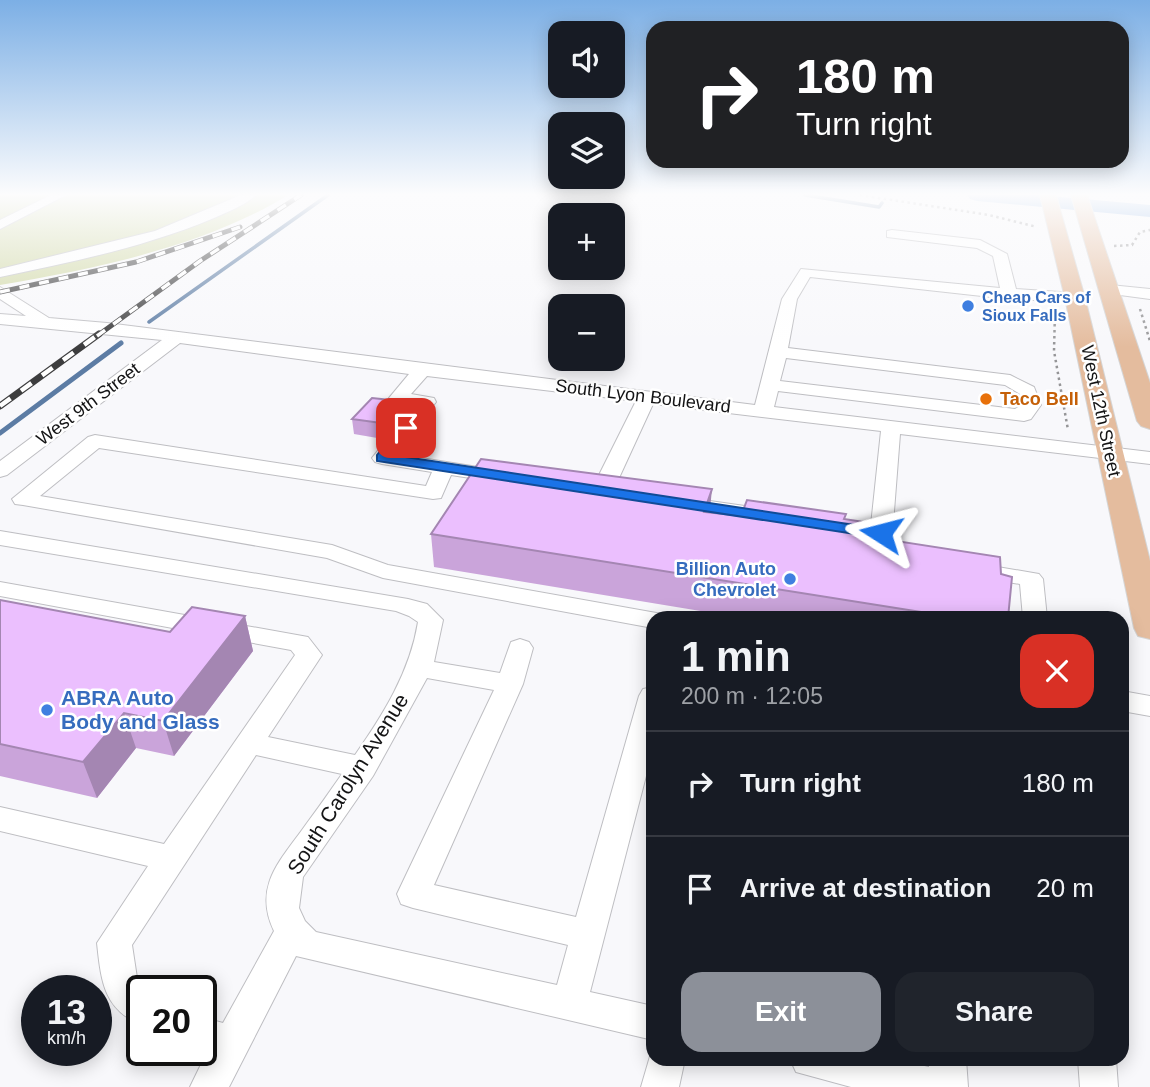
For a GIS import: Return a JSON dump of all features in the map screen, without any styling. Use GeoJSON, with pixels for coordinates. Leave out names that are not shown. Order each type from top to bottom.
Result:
{"type":"FeatureCollection","features":[{"type":"Feature","properties":{"kind":"main road","name":"West 12th Street"},"geometry":{"type":"LineString","coordinates":[[1050,246],[1110,453],[1150,628]]}},
{"type":"Feature","properties":{"kind":"main road"},"geometry":{"type":"LineString","coordinates":[[1096,246],[1110,290],[1143,373],[1150,421]]}},
{"type":"Feature","properties":{"kind":"street"},"geometry":{"type":"LineString","coordinates":[[0,273],[117,246]]}},
{"type":"Feature","properties":{"kind":"street"},"geometry":{"type":"LineString","coordinates":[[983,246],[1000,254],[1009,293]]}},
{"type":"Feature","properties":{"kind":"street"},"geometry":{"type":"LineString","coordinates":[[763,411],[779,352],[788,301],[796,282],[806,272],[1064,297]]}},
{"type":"Feature","properties":{"kind":"street"},"geometry":{"type":"LineString","coordinates":[[1110,290],[1150,294]]}},
{"type":"Feature","properties":{"kind":"street","name":"South Lyon Boulevard"},"geometry":{"type":"LineString","coordinates":[[0,318],[42,320],[422,370],[1150,458]]}},
{"type":"Feature","properties":{"kind":"street","name":"West 9th Street"},"geometry":{"type":"LineString","coordinates":[[0,471],[176,338]]}},
{"type":"Feature","properties":{"kind":"street"},"geometry":{"type":"LineString","coordinates":[[771,380],[1024,415],[1032,405],[1028,391],[1010,380],[779,352]]}},
{"type":"Feature","properties":{"kind":"street"},"geometry":{"type":"LineString","coordinates":[[422,370],[398,398],[426,402],[382,458],[523,480]]}},
{"type":"Feature","properties":{"kind":"street"},"geometry":{"type":"LineString","coordinates":[[771,380],[931,394],[939,391],[940,372]]}},
{"type":"Feature","properties":{"kind":"street"},"geometry":{"type":"LineString","coordinates":[[602,491],[647,397]]}},
{"type":"Feature","properties":{"kind":"street"},"geometry":{"type":"LineString","coordinates":[[891,426],[879,555],[917,561]]}},
{"type":"Feature","properties":{"kind":"street"},"geometry":{"type":"LineString","coordinates":[[444,468],[433,493],[94,441],[23,499],[332,552],[383,571],[646,619]]}},
{"type":"Feature","properties":{"kind":"street"},"geometry":{"type":"LineString","coordinates":[[576,487],[629,495]]}},
{"type":"Feature","properties":{"kind":"street"},"geometry":{"type":"LineString","coordinates":[[655,499],[788,519]]}},
{"type":"Feature","properties":{"kind":"street"},"geometry":{"type":"LineString","coordinates":[[814,523],[881,533]]}},
{"type":"Feature","properties":{"kind":"street","name":"South Carolyn Avenue"},"geometry":{"type":"LineString","coordinates":[[0,538],[111,554],[399,604],[418,610],[431,620],[431,638],[420,668],[363,768],[286,878],[282,911],[291,933]]}},
{"type":"Feature","properties":{"kind":"street"},"geometry":{"type":"LineString","coordinates":[[955,567],[1031,579],[1034,611]]}},
{"type":"Feature","properties":{"kind":"street"},"geometry":{"type":"LineString","coordinates":[[5,596],[299,643],[309,655],[114,943],[120,985],[126,991]]}},
{"type":"Feature","properties":{"kind":"street"},"geometry":{"type":"LineString","coordinates":[[520,648],[510,684],[413,894],[588,935]]}},
{"type":"Feature","properties":{"kind":"street"},"geometry":{"type":"LineString","coordinates":[[420,668],[510,684]]}},
{"type":"Feature","properties":{"kind":"street"},"geometry":{"type":"LineString","coordinates":[[1129,702],[1150,706]]}},
{"type":"Feature","properties":{"kind":"street"},"geometry":{"type":"LineString","coordinates":[[249,743],[363,768]]}},
{"type":"Feature","properties":{"kind":"street"},"geometry":{"type":"LineString","coordinates":[[0,819],[170,858]]}},
{"type":"Feature","properties":{"kind":"street"},"geometry":{"type":"LineString","coordinates":[[217,1040],[291,933],[307,945],[646,1021]]}},
{"type":"Feature","properties":{"kind":"street"},"geometry":{"type":"LineString","coordinates":[[209,1087],[213,1066]]}},
{"type":"Feature","properties":{"kind":"street"},"geometry":{"type":"LineString","coordinates":[[660,1087],[664,1066]]}},
{"type":"Feature","properties":{"kind":"street"},"geometry":{"type":"LineString","coordinates":[[840,1066],[934,1087]]}},
{"type":"Feature","properties":{"kind":"street"},"geometry":{"type":"LineString","coordinates":[[948,1066],[949,1087]]}},
{"type":"Feature","properties":{"kind":"street"},"geometry":{"type":"LineString","coordinates":[[1098,1066],[1099,1087]]}},
{"type":"Feature","properties":{"kind":"lane"},"geometry":{"type":"LineString","coordinates":[[0,292],[42,320]]}},
{"type":"Feature","properties":{"kind":"lane"},"geometry":{"type":"LineString","coordinates":[[569,1004],[646,722]]}},
{"type":"Feature","properties":{"kind":"path"},"geometry":{"type":"LineString","coordinates":[[1112,246],[1117,246]]}},
{"type":"Feature","properties":{"kind":"path"},"geometry":{"type":"LineString","coordinates":[[1064,297],[1055,319],[1054,351],[1068,430]]}},
{"type":"Feature","properties":{"kind":"green space"},"geometry":{"type":"Polygon","coordinates":[[[0,246],[173,246],[111,263],[0,285],[0,246]]]}},
{"type":"Feature","properties":{"kind":"building"},"geometry":{"type":"Polygon","coordinates":[[[372,398],[400,401],[381,423],[352,419],[372,398]]]}},
{"type":"Feature","properties":{"kind":"building"},"geometry":{"type":"Polygon","coordinates":[[[481,459],[712,489],[704,512],[741,516],[747,500],[846,514],[844,519],[871,523],[870,537],[1000,557],[1001,574],[1012,577],[1009,611],[915,611],[431,534],[481,459]]]}},
{"type":"Feature","properties":{"kind":"building"},"geometry":{"type":"Polygon","coordinates":[[[0,600],[170,632],[192,607],[245,616],[163,721],[124,713],[83,762],[0,744],[0,600]]]}},
{"type":"Feature","properties":{"kind":"waterway"},"geometry":{"type":"LineString","coordinates":[[149,322],[257,246]]}},
{"type":"Feature","properties":{"kind":"waterway"},"geometry":{"type":"LineString","coordinates":[[0,433],[121,343]]}},
{"type":"Feature","properties":{"kind":"railway"},"geometry":{"type":"LineString","coordinates":[[0,292],[136,262],[184,246]]}},
{"type":"Feature","properties":{"kind":"railway"},"geometry":{"type":"LineString","coordinates":[[97,336],[223,246]]}},
{"type":"Feature","properties":{"kind":"railway"},"geometry":{"type":"LineString","coordinates":[[0,406],[99,334]]}},
{"type":"Feature","properties":{"kind":"place","name":"Cheap Cars of Sioux Falls"},"geometry":{"type":"Point","coordinates":[968,306]}},
{"type":"Feature","properties":{"kind":"place","name":"Taco Bell"},"geometry":{"type":"Point","coordinates":[986,399]}},
{"type":"Feature","properties":{"kind":"place","name":"Billion Auto Chevrolet"},"geometry":{"type":"Point","coordinates":[790,579]}},
{"type":"Feature","properties":{"kind":"place","name":"ABRA Auto Body and Glass"},"geometry":{"type":"Point","coordinates":[47,710]}},
{"type":"Feature","properties":{"kind":"route"},"geometry":{"type":"LineString","coordinates":[[406,428],[382,458],[881,533]]}}]}
